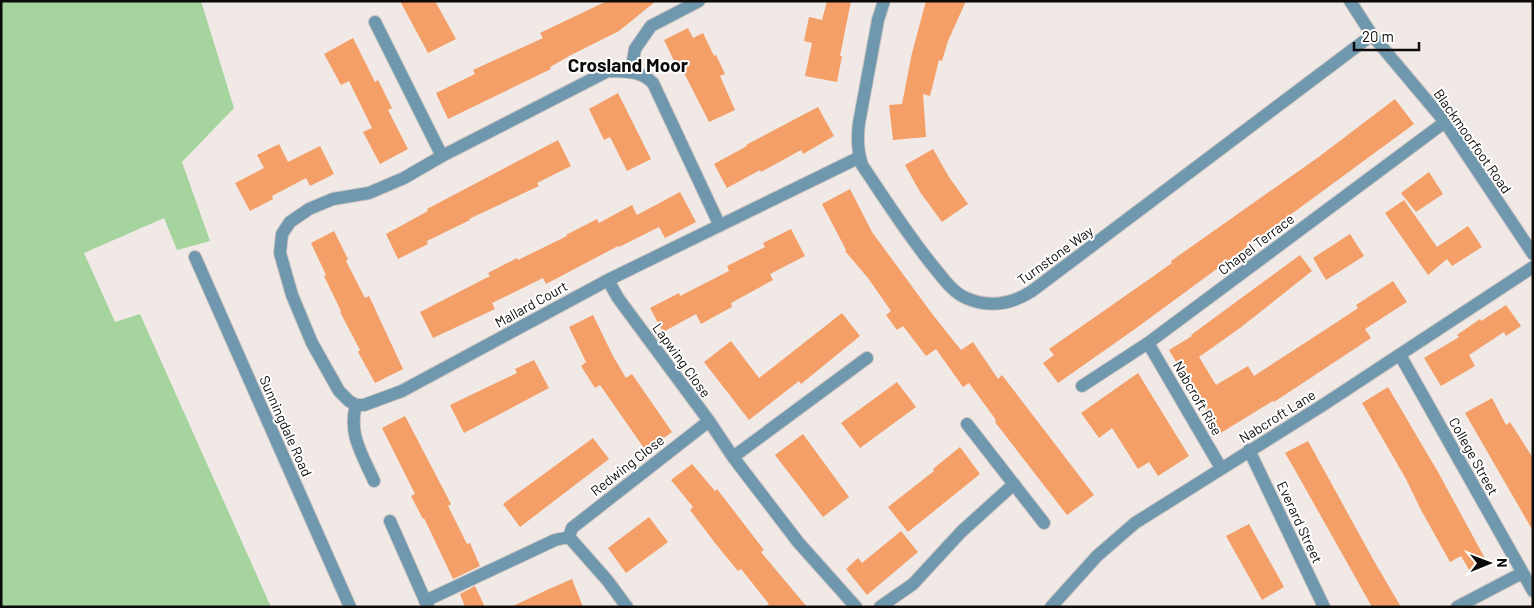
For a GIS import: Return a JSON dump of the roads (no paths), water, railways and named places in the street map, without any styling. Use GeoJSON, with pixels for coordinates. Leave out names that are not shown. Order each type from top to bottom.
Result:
{"type":"FeatureCollection","features":[{"type":"Feature","properties":{"kind":"street"},"geometry":{"type":"LineString","coordinates":[[631,72],[635,49],[651,26],[699,1]]}},
{"type":"Feature","properties":{"kind":"street","name":"Turnstone Way"},"geometry":{"type":"LineString","coordinates":[[884,1],[878,20],[857,136],[862,165],[917,246],[950,286],[964,297],[975,301],[998,304],[1022,298],[1032,291],[1372,34]]}},
{"type":"Feature","properties":{"kind":"street","name":"Blackmoorfoot Road"},"geometry":{"type":"LineString","coordinates":[[1350,1],[1372,34],[1445,122],[1533,254]]}},
{"type":"Feature","properties":{"kind":"street"},"geometry":{"type":"LineString","coordinates":[[375,22],[442,156]]}},
{"type":"Feature","properties":{"kind":"street"},"geometry":{"type":"LineString","coordinates":[[374,481],[356,440],[353,419],[356,405],[339,391],[312,343],[292,295],[280,253],[282,234],[290,222],[309,209],[333,199],[369,193],[404,178],[442,156],[608,71],[631,72],[646,76],[653,83],[719,224]]}},
{"type":"Feature","properties":{"kind":"street","name":"Chapel Terrace"},"geometry":{"type":"LineString","coordinates":[[1082,386],[1148,343],[1445,122]]}},
{"type":"Feature","properties":{"kind":"street","name":"Mallard Court"},"geometry":{"type":"LineString","coordinates":[[356,405],[364,405],[402,391],[608,280],[719,224],[860,158]]}},
{"type":"Feature","properties":{"kind":"street","name":"Sunningdale Road"},"geometry":{"type":"LineString","coordinates":[[195,257],[350,607]]}},
{"type":"Feature","properties":{"kind":"street","name":"Nabcroft Lane"},"geometry":{"type":"LineString","coordinates":[[1051,607],[1097,556],[1135,523],[1400,356],[1533,267]]}},
{"type":"Feature","properties":{"kind":"street","name":"Lapwing Close"},"geometry":{"type":"LineString","coordinates":[[608,280],[618,298],[709,421],[733,457],[798,542],[856,607]]}},
{"type":"Feature","properties":{"kind":"street","name":"Nabcroft Rise"},"geometry":{"type":"LineString","coordinates":[[1148,343],[1221,468]]}},
{"type":"Feature","properties":{"kind":"street","name":"College Street"},"geometry":{"type":"LineString","coordinates":[[1400,356],[1533,591]]}},
{"type":"Feature","properties":{"kind":"street"},"geometry":{"type":"LineString","coordinates":[[733,457],[867,358]]}},
{"type":"Feature","properties":{"kind":"street","name":"Redwing Close"},"geometry":{"type":"LineString","coordinates":[[569,537],[572,528],[592,511],[709,421]]}},
{"type":"Feature","properties":{"kind":"street"},"geometry":{"type":"LineString","coordinates":[[967,424],[1044,523]]}},
{"type":"Feature","properties":{"kind":"street","name":"Everard Street"},"geometry":{"type":"LineString","coordinates":[[1249,450],[1321,602]]}},
{"type":"Feature","properties":{"kind":"street"},"geometry":{"type":"LineString","coordinates":[[880,607],[914,584],[961,532],[1014,484]]}},
{"type":"Feature","properties":{"kind":"street"},"geometry":{"type":"LineString","coordinates":[[390,521],[427,604],[555,540],[569,537],[607,580],[627,607]]}},
{"type":"Feature","properties":{"kind":"street"},"geometry":{"type":"LineString","coordinates":[[1457,607],[1522,573]]}},
{"type":"Feature","properties":{"kind":"street"},"geometry":{"type":"LineString","coordinates":[[1310,607],[1321,602]]}},
{"type":"Feature","properties":{"kind":"district","name":"Crosland Moor"},"geometry":{"type":"Point","coordinates":[628,64]}}]}
